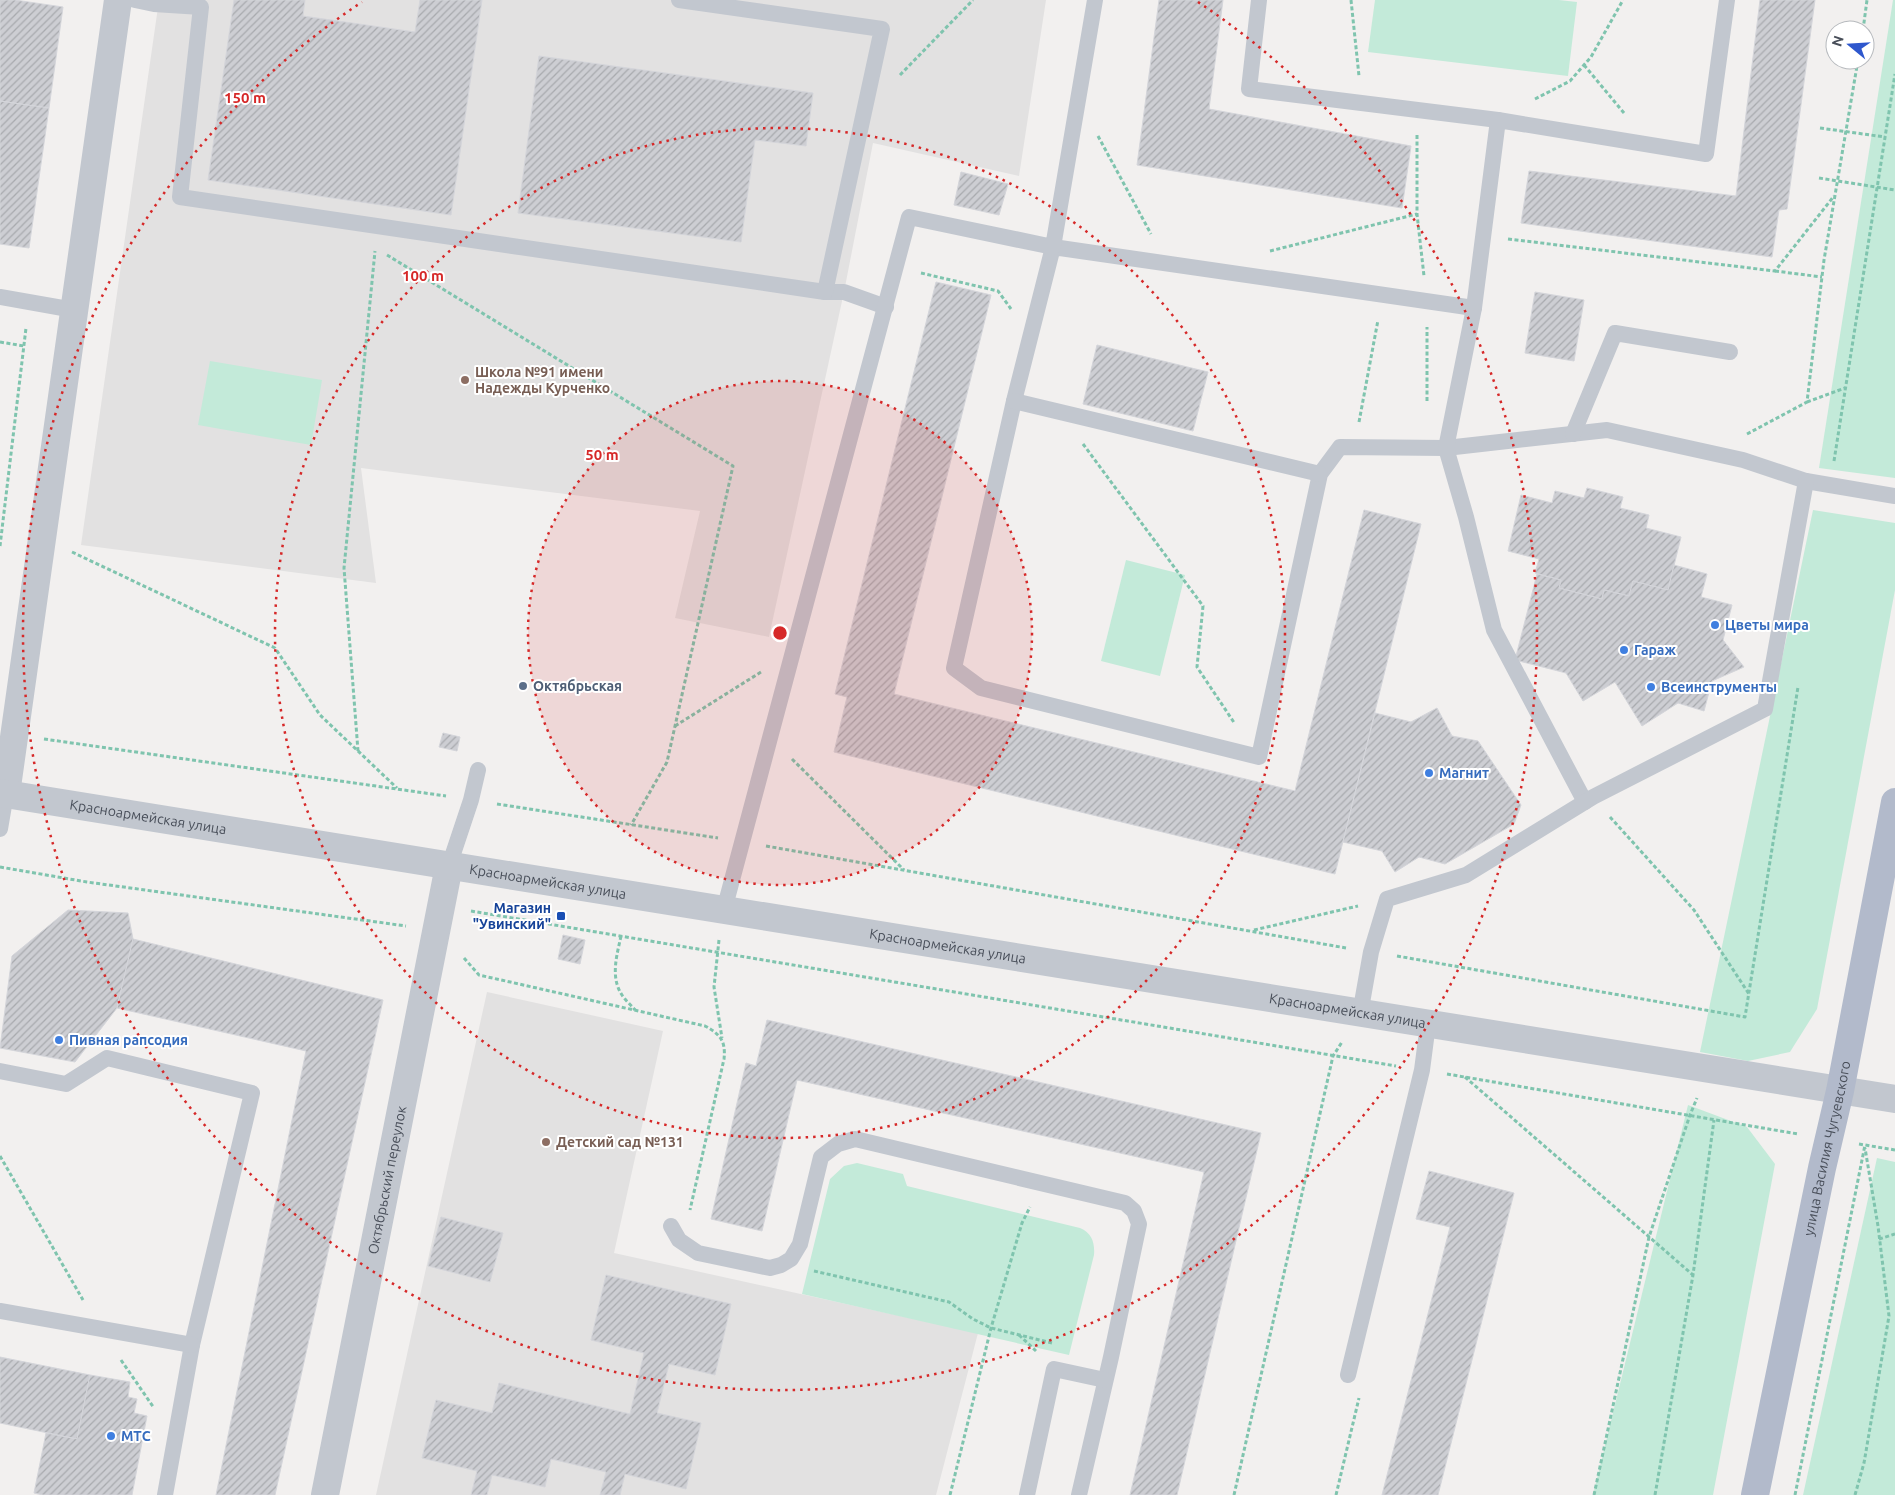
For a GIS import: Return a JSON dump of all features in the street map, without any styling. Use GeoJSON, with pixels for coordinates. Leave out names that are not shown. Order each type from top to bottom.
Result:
{"type":"FeatureCollection","features":[{"type":"Feature","properties":{"kind":"main road","name":"улица Василия Чугуевского"},"geometry":{"type":"LineString","coordinates":[[1755,1495],[1822,1168],[1840,1091],[1895,802]]}},
{"type":"Feature","properties":{"kind":"street"},"geometry":{"type":"LineString","coordinates":[[3,793],[14,734],[118,0]]}},
{"type":"Feature","properties":{"kind":"street","name":"Красноармейская улица"},"geometry":{"type":"LineString","coordinates":[[3,793],[1360,1014],[1895,1099]]}},
{"type":"Feature","properties":{"kind":"street","name":"Октябрьский переулок"},"geometry":{"type":"LineString","coordinates":[[325,1495],[449,866]]}},
{"type":"Feature","properties":{"kind":"lane"},"geometry":{"type":"LineString","coordinates":[[135,0],[154,4],[202,4],[180,197],[825,292],[844,292],[886,307]]}},
{"type":"Feature","properties":{"kind":"lane"},"geometry":{"type":"LineString","coordinates":[[679,0],[882,29],[825,292]]}},
{"type":"Feature","properties":{"kind":"lane"},"geometry":{"type":"LineString","coordinates":[[1095,0],[1053,246],[1014,401],[954,668],[981,688],[1258,757],[1320,474],[1340,447],[1446,448],[1607,430],[1744,460],[1806,480],[1895,496]]}},
{"type":"Feature","properties":{"kind":"lane"},"geometry":{"type":"LineString","coordinates":[[1259,0],[1249,89],[1498,120],[1706,154],[1727,0]]}},
{"type":"Feature","properties":{"kind":"lane"},"geometry":{"type":"LineString","coordinates":[[1498,120],[1474,308],[1446,448],[1466,517],[1494,630],[1589,800]]}},
{"type":"Feature","properties":{"kind":"lane"},"geometry":{"type":"LineString","coordinates":[[724,910],[909,217],[1053,246],[1474,308]]}},
{"type":"Feature","properties":{"kind":"lane"},"geometry":{"type":"LineString","coordinates":[[0,296],[74,310]]}},
{"type":"Feature","properties":{"kind":"lane"},"geometry":{"type":"LineString","coordinates":[[1573,434],[1615,333],[1730,352]]}},
{"type":"Feature","properties":{"kind":"lane"},"geometry":{"type":"LineString","coordinates":[[1014,401],[1320,474]]}},
{"type":"Feature","properties":{"kind":"lane"},"geometry":{"type":"LineString","coordinates":[[1360,1014],[1371,952],[1387,899],[1466,875],[1589,800],[1765,708],[1806,480]]}},
{"type":"Feature","properties":{"kind":"lane"},"geometry":{"type":"LineString","coordinates":[[449,866],[471,800],[478,770]]}},
{"type":"Feature","properties":{"kind":"lane"},"geometry":{"type":"LineString","coordinates":[[0,829],[3,793]]}},
{"type":"Feature","properties":{"kind":"lane"},"geometry":{"type":"LineString","coordinates":[[1348,1375],[1422,1070],[1428,1024]]}},
{"type":"Feature","properties":{"kind":"lane"},"geometry":{"type":"LineString","coordinates":[[0,1071],[66,1084],[106,1058],[252,1093],[192,1345],[165,1495]]}},
{"type":"Feature","properties":{"kind":"lane"},"geometry":{"type":"LineString","coordinates":[[671,1226],[679,1240],[698,1253],[770,1268],[781,1265],[790,1259],[800,1244],[821,1157],[829,1149],[846,1141],[855,1140],[1125,1203],[1134,1211],[1139,1224],[1079,1495]]}},
{"type":"Feature","properties":{"kind":"lane"},"geometry":{"type":"LineString","coordinates":[[0,1311],[192,1345]]}},
{"type":"Feature","properties":{"kind":"lane"},"geometry":{"type":"LineString","coordinates":[[1027,1495],[1054,1369],[1105,1380]]}},
{"type":"Feature","properties":{"kind":"path"},"geometry":{"type":"LineString","coordinates":[[898,76],[972,0]]}},
{"type":"Feature","properties":{"kind":"path"},"geometry":{"type":"LineString","coordinates":[[1351,0],[1362,102]]}},
{"type":"Feature","properties":{"kind":"path"},"geometry":{"type":"LineString","coordinates":[[1498,120],[1541,95],[1570,81],[1591,57],[1623,0]]}},
{"type":"Feature","properties":{"kind":"path"},"geometry":{"type":"LineString","coordinates":[[1864,20],[1867,0]]}},
{"type":"Feature","properties":{"kind":"path"},"geometry":{"type":"LineString","coordinates":[[1584,65],[1650,144]]}},
{"type":"Feature","properties":{"kind":"path"},"geometry":{"type":"LineString","coordinates":[[1807,402],[1822,277],[1856,70]]}},
{"type":"Feature","properties":{"kind":"path"},"geometry":{"type":"LineString","coordinates":[[1078,99],[1167,263]]}},
{"type":"Feature","properties":{"kind":"path"},"geometry":{"type":"LineString","coordinates":[[1417,109],[1417,214],[1427,302],[1427,448]]}},
{"type":"Feature","properties":{"kind":"path"},"geometry":{"type":"LineString","coordinates":[[1820,128],[1885,137]]}},
{"type":"Feature","properties":{"kind":"path"},"geometry":{"type":"LineString","coordinates":[[1819,178],[1895,190]]}},
{"type":"Feature","properties":{"kind":"path"},"geometry":{"type":"LineString","coordinates":[[1775,271],[1836,194]]}},
{"type":"Feature","properties":{"kind":"path"},"geometry":{"type":"LineString","coordinates":[[1267,252],[1417,214]]}},
{"type":"Feature","properties":{"kind":"path"},"geometry":{"type":"LineString","coordinates":[[1483,236],[1822,277]]}},
{"type":"Feature","properties":{"kind":"path"},"geometry":{"type":"LineString","coordinates":[[358,751],[344,568],[376,248],[733,466],[667,762],[631,825]]}},
{"type":"Feature","properties":{"kind":"path"},"geometry":{"type":"LineString","coordinates":[[896,267],[998,291],[1030,337]]}},
{"type":"Feature","properties":{"kind":"path"},"geometry":{"type":"LineString","coordinates":[[1354,447],[1382,295]]}},
{"type":"Feature","properties":{"kind":"path"},"geometry":{"type":"LineString","coordinates":[[0,546],[28,302]]}},
{"type":"Feature","properties":{"kind":"path"},"geometry":{"type":"LineString","coordinates":[[0,342],[24,346]]}},
{"type":"Feature","properties":{"kind":"path"},"geometry":{"type":"LineString","coordinates":[[1713,453],[1807,402],[1846,388]]}},
{"type":"Feature","properties":{"kind":"path"},"geometry":{"type":"LineString","coordinates":[[1059,412],[1202,606],[1197,668],[1258,757]]}},
{"type":"Feature","properties":{"kind":"path"},"geometry":{"type":"LineString","coordinates":[[42,538],[275,648],[320,715],[398,790]]}},
{"type":"Feature","properties":{"kind":"path"},"geometry":{"type":"LineString","coordinates":[[675,726],[794,651]]}},
{"type":"Feature","properties":{"kind":"path"},"geometry":{"type":"LineString","coordinates":[[14,734],[471,800],[743,842],[1745,1017]]}},
{"type":"Feature","properties":{"kind":"path"},"geometry":{"type":"LineString","coordinates":[[771,738],[905,871]]}},
{"type":"Feature","properties":{"kind":"path"},"geometry":{"type":"LineString","coordinates":[[1589,800],[1694,910],[1749,994]]}},
{"type":"Feature","properties":{"kind":"path"},"geometry":{"type":"LineString","coordinates":[[0,867],[88,882],[418,927],[440,906],[1333,1056],[1463,1076],[1895,1150]]}},
{"type":"Feature","properties":{"kind":"path"},"geometry":{"type":"LineString","coordinates":[[1251,931],[1387,899]]}},
{"type":"Feature","properties":{"kind":"path"},"geometry":{"type":"LineString","coordinates":[[723,1041],[714,987],[724,910]]}},
{"type":"Feature","properties":{"kind":"path"},"geometry":{"type":"LineString","coordinates":[[621,936],[615,974],[622,995],[636,1010]]}},
{"type":"Feature","properties":{"kind":"path"},"geometry":{"type":"LineString","coordinates":[[1234,1495],[1333,1056]]}},
{"type":"Feature","properties":{"kind":"path"},"geometry":{"type":"LineString","coordinates":[[1594,1495],[1649,1237],[1690,1115],[1709,1070]]}},
{"type":"Feature","properties":{"kind":"path"},"geometry":{"type":"LineString","coordinates":[[1463,1076],[1693,1275]]}},
{"type":"Feature","properties":{"kind":"path"},"geometry":{"type":"LineString","coordinates":[[1655,1495],[1693,1275],[1714,1120]]}},
{"type":"Feature","properties":{"kind":"path"},"geometry":{"type":"LineString","coordinates":[[1855,1495],[1864,1464],[1889,1316],[1880,1240],[1865,1145]]}},
{"type":"Feature","properties":{"kind":"path"},"geometry":{"type":"LineString","coordinates":[[1794,1495],[1865,1145]]}},
{"type":"Feature","properties":{"kind":"path"},"geometry":{"type":"LineString","coordinates":[[950,1495],[991,1328],[1022,1223],[1043,1184]]}},
{"type":"Feature","properties":{"kind":"path"},"geometry":{"type":"LineString","coordinates":[[1880,1240],[1895,1234]]}},
{"type":"Feature","properties":{"kind":"path"},"geometry":{"type":"LineString","coordinates":[[790,1259],[802,1267],[815,1272],[948,1302],[972,1319],[991,1328],[1056,1344]]}},
{"type":"Feature","properties":{"kind":"shaded area","name":"Школа №91 имени Надежды Курченко"},"geometry":{"type":"Polygon","coordinates":[[[159,0],[1046,0],[1019,176],[873,143],[844,292],[769,637],[675,618],[700,511],[361,468],[376,583],[81,545],[159,0]]]}},
{"type":"Feature","properties":{"kind":"shaded area","name":"Детский сад №131"},"geometry":{"type":"Polygon","coordinates":[[[487,992],[663,1031],[614,1253],[978,1333],[936,1495],[376,1495],[487,992]]]}},
{"type":"Feature","properties":{"kind":"green space"},"geometry":{"type":"Polygon","coordinates":[[[1375,0],[1559,0],[1577,2],[1568,76],[1368,52],[1375,0]]]}},
{"type":"Feature","properties":{"kind":"green space"},"geometry":{"type":"Polygon","coordinates":[[[1893,0],[1895,0],[1895,478],[1819,468],[1893,0]]]}},
{"type":"Feature","properties":{"kind":"green space"},"geometry":{"type":"Polygon","coordinates":[[[210,361],[322,380],[311,445],[198,425],[210,361]]]}},
{"type":"Feature","properties":{"kind":"green space"},"geometry":{"type":"Polygon","coordinates":[[[1813,510],[1895,523],[1895,590],[1817,1009],[1790,1052],[1748,1061],[1700,1052],[1813,510]]]}},
{"type":"Feature","properties":{"kind":"green space"},"geometry":{"type":"Polygon","coordinates":[[[1126,560],[1185,575],[1160,676],[1101,661],[1126,560]]]}},
{"type":"Feature","properties":{"kind":"green space"},"geometry":{"type":"Polygon","coordinates":[[[1688,1105],[1747,1127],[1775,1164],[1713,1495],[1593,1495],[1688,1105]]]}},
{"type":"Feature","properties":{"kind":"green space"},"geometry":{"type":"Polygon","coordinates":[[[1877,1158],[1895,1162],[1895,1495],[1803,1495],[1877,1158]]]}},
{"type":"Feature","properties":{"kind":"green space"},"geometry":{"type":"Polygon","coordinates":[[[857,1163],[903,1174],[907,1186],[1084,1230],[1090,1236],[1093,1243],[1094,1255],[1069,1355],[802,1294],[830,1179],[844,1166],[857,1163]]]}},
{"type":"Feature","properties":{"kind":"building"},"geometry":{"type":"Polygon","coordinates":[[[0,0],[15,0],[63,7],[49,108],[0,101],[0,0]]]}},
{"type":"Feature","properties":{"kind":"building"},"geometry":{"type":"Polygon","coordinates":[[[234,0],[305,0],[303,16],[415,32],[420,0],[482,0],[451,215],[208,180],[234,0]]]}},
{"type":"Feature","properties":{"kind":"building"},"geometry":{"type":"Polygon","coordinates":[[[1159,0],[1223,0],[1209,109],[1411,146],[1402,208],[1137,165],[1159,0]]]}},
{"type":"Feature","properties":{"kind":"building"},"geometry":{"type":"Polygon","coordinates":[[[1760,0],[1815,0],[1787,209],[1779,210],[1772,257],[1521,223],[1529,171],[1736,196],[1760,0]]]}},
{"type":"Feature","properties":{"kind":"building"},"geometry":{"type":"Polygon","coordinates":[[[539,56],[813,93],[806,146],[755,140],[741,242],[518,213],[539,56]]]}},
{"type":"Feature","properties":{"kind":"building"},"geometry":{"type":"Polygon","coordinates":[[[0,101],[49,108],[29,248],[0,244],[0,101]]]}},
{"type":"Feature","properties":{"kind":"building"},"geometry":{"type":"Polygon","coordinates":[[[961,172],[1008,184],[999,215],[954,205],[961,172]]]}},
{"type":"Feature","properties":{"kind":"building"},"geometry":{"type":"Polygon","coordinates":[[[936,282],[991,295],[894,694],[1295,791],[1364,510],[1421,524],[1335,874],[834,752],[847,697],[835,694],[936,282]]]}},
{"type":"Feature","properties":{"kind":"building"},"geometry":{"type":"Polygon","coordinates":[[[1535,292],[1584,300],[1574,361],[1525,353],[1535,292]]]}},
{"type":"Feature","properties":{"kind":"building"},"geometry":{"type":"Polygon","coordinates":[[[1097,345],[1208,372],[1193,431],[1083,404],[1097,345]]]}},
{"type":"Feature","properties":{"kind":"building"},"geometry":{"type":"Polygon","coordinates":[[[1587,488],[1623,497],[1620,508],[1649,515],[1646,528],[1681,537],[1668,590],[1633,581],[1629,596],[1604,590],[1602,599],[1559,588],[1561,580],[1535,573],[1539,559],[1508,551],[1521,495],[1552,503],[1555,491],[1584,498],[1587,488]]]}},
{"type":"Feature","properties":{"kind":"building","name":"Гараж"},"geometry":{"type":"Polygon","coordinates":[[[1674,565],[1707,574],[1701,597],[1732,605],[1723,640],[1744,667],[1712,681],[1704,711],[1678,703],[1642,726],[1615,682],[1583,701],[1566,673],[1515,660],[1537,574],[1561,580],[1559,588],[1602,599],[1604,590],[1629,596],[1633,581],[1668,590],[1674,565]]]}},
{"type":"Feature","properties":{"kind":"building","name":"Магнит"},"geometry":{"type":"Polygon","coordinates":[[[1437,708],[1452,736],[1478,741],[1521,805],[1514,824],[1445,864],[1419,857],[1395,872],[1382,851],[1343,842],[1375,713],[1411,722],[1437,708]]]}},
{"type":"Feature","properties":{"kind":"building"},"geometry":{"type":"Polygon","coordinates":[[[443,733],[460,737],[457,751],[439,747],[443,733]]]}},
{"type":"Feature","properties":{"kind":"building"},"geometry":{"type":"Polygon","coordinates":[[[68,910],[128,913],[133,939],[117,1008],[75,1062],[0,1048],[12,956],[68,910]]]}},
{"type":"Feature","properties":{"kind":"building"},"geometry":{"type":"Polygon","coordinates":[[[563,935],[585,940],[580,964],[558,959],[563,935]]]}},
{"type":"Feature","properties":{"kind":"building"},"geometry":{"type":"Polygon","coordinates":[[[133,939],[383,1000],[275,1495],[216,1495],[306,1051],[117,1008],[133,939]]]}},
{"type":"Feature","properties":{"kind":"building"},"geometry":{"type":"Polygon","coordinates":[[[767,1020],[1261,1133],[1177,1495],[1130,1495],[1204,1172],[797,1080],[762,1231],[711,1219],[746,1063],[756,1066],[767,1020]]]}},
{"type":"Feature","properties":{"kind":"building"},"geometry":{"type":"Polygon","coordinates":[[[1429,1171],[1514,1193],[1438,1495],[1382,1495],[1450,1227],[1416,1219],[1429,1171]]]}},
{"type":"Feature","properties":{"kind":"building"},"geometry":{"type":"Polygon","coordinates":[[[441,1217],[503,1233],[490,1282],[428,1266],[441,1217]]]}},
{"type":"Feature","properties":{"kind":"building"},"geometry":{"type":"Polygon","coordinates":[[[606,1275],[731,1304],[715,1375],[669,1364],[657,1413],[701,1423],[686,1489],[625,1474],[620,1495],[600,1495],[606,1472],[551,1459],[545,1487],[492,1475],[487,1495],[471,1495],[477,1471],[422,1458],[436,1400],[492,1413],[499,1383],[630,1414],[644,1353],[591,1340],[606,1275]]]}},
{"type":"Feature","properties":{"kind":"building"},"geometry":{"type":"Polygon","coordinates":[[[0,1357],[90,1375],[77,1439],[0,1423],[0,1357]]]}},
{"type":"Feature","properties":{"kind":"building","name":"МТС"},"geometry":{"type":"Polygon","coordinates":[[[90,1375],[130,1382],[128,1397],[137,1399],[134,1413],[147,1416],[132,1495],[43,1495],[34,1493],[46,1433],[77,1439],[90,1375]]]}},
{"type":"Feature","properties":{"kind":"place","name":"Школа №91 имени Надежды Курченко"},"geometry":{"type":"Point","coordinates":[465,380]}},
{"type":"Feature","properties":{"kind":"place","name":"Цветы мира"},"geometry":{"type":"Point","coordinates":[1715,625]}},
{"type":"Feature","properties":{"kind":"place","name":"Гараж"},"geometry":{"type":"Point","coordinates":[1624,650]}},
{"type":"Feature","properties":{"kind":"place","name":"Октябрьская"},"geometry":{"type":"Point","coordinates":[523,686]}},
{"type":"Feature","properties":{"kind":"place","name":"Всеинструменты"},"geometry":{"type":"Point","coordinates":[1651,687]}},
{"type":"Feature","properties":{"kind":"place","name":"Магнит"},"geometry":{"type":"Point","coordinates":[1429,773]}},
{"type":"Feature","properties":{"kind":"place","name":"Магазин \"Увинский\""},"geometry":{"type":"Point","coordinates":[561,916]}},
{"type":"Feature","properties":{"kind":"place","name":"Пивная рапсодия"},"geometry":{"type":"Point","coordinates":[59,1040]}},
{"type":"Feature","properties":{"kind":"place","name":"Детский сад №131"},"geometry":{"type":"Point","coordinates":[546,1142]}},
{"type":"Feature","properties":{"kind":"place","name":"МТС"},"geometry":{"type":"Point","coordinates":[111,1436]}}]}
